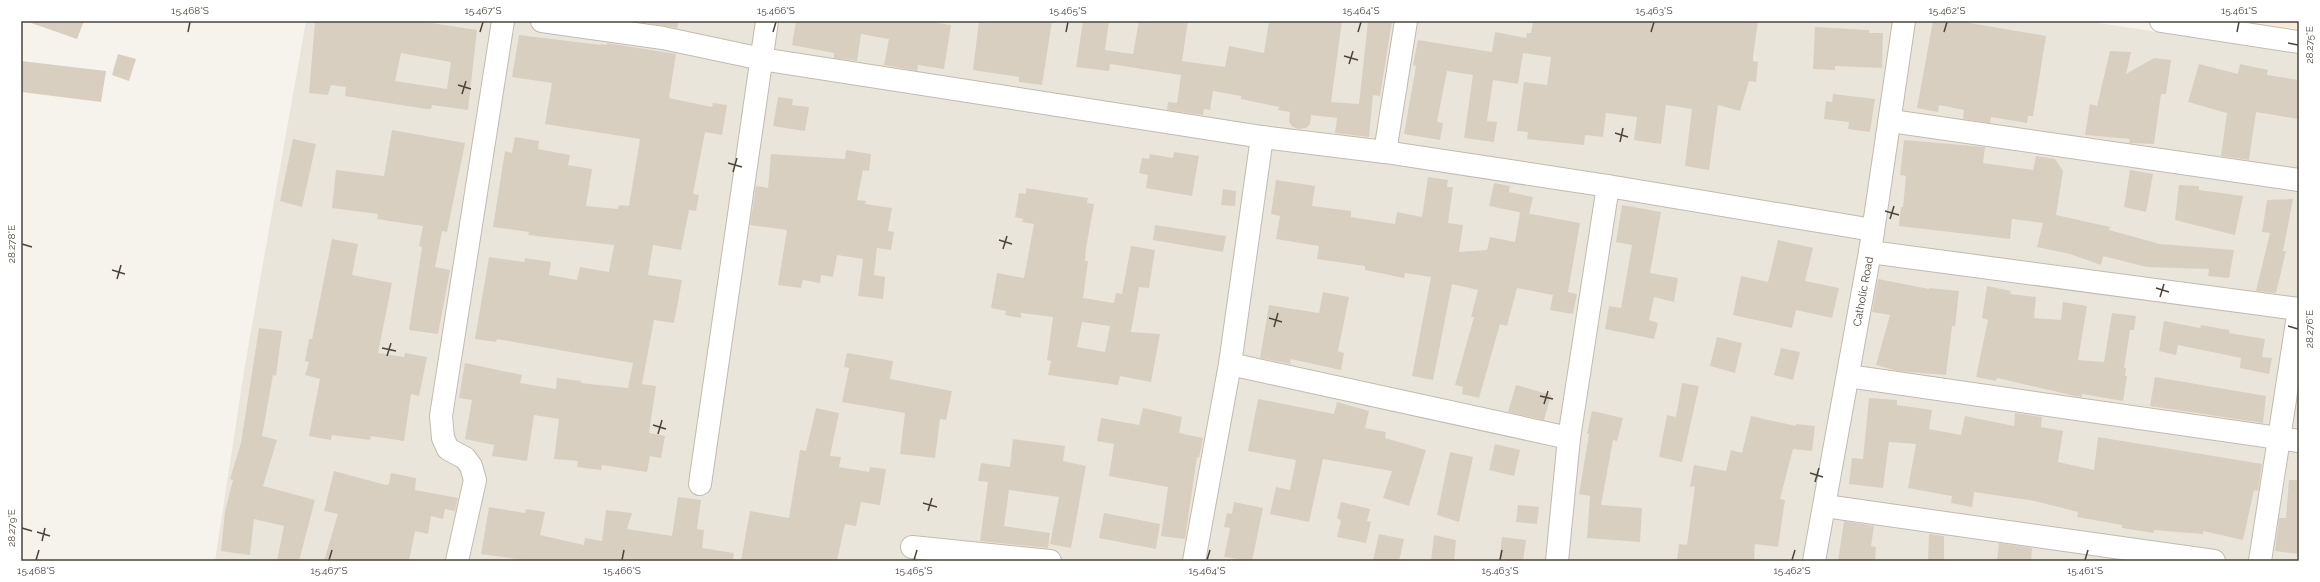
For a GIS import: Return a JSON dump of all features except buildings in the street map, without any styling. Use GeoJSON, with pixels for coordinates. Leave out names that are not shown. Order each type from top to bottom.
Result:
{"type":"FeatureCollection","features":[{"type":"Feature","properties":{"kind":"street"},"geometry":{"type":"LineString","coordinates":[[457,561],[475,480],[471,466],[465,458],[448,449],[443,438],[441,416],[503,21]]}},
{"type":"Feature","properties":{"kind":"street"},"geometry":{"type":"LineString","coordinates":[[542,21],[663,38],[762,59],[1262,137],[1385,152],[1608,186],[1873,230]]}},
{"type":"Feature","properties":{"kind":"street"},"geometry":{"type":"LineString","coordinates":[[700,484],[767,21]]}},
{"type":"Feature","properties":{"kind":"street"},"geometry":{"type":"LineString","coordinates":[[1385,152],[1406,21]]}},
{"type":"Feature","properties":{"kind":"street","name":"Catholic Road"},"geometry":{"type":"LineString","coordinates":[[1814,561],[1870,252],[1904,21]]}},
{"type":"Feature","properties":{"kind":"street"},"geometry":{"type":"LineString","coordinates":[[2161,21],[2299,42]]}},
{"type":"Feature","properties":{"kind":"street"},"geometry":{"type":"LineString","coordinates":[[1890,122],[2299,180]]}},
{"type":"Feature","properties":{"kind":"street"},"geometry":{"type":"LineString","coordinates":[[1194,561],[1230,364],[1262,137]]}},
{"type":"Feature","properties":{"kind":"street"},"geometry":{"type":"LineString","coordinates":[[1557,561],[1569,438],[1608,186]]}},
{"type":"Feature","properties":{"kind":"street"},"geometry":{"type":"LineString","coordinates":[[1870,252],[2299,309],[2289,440],[2260,561]]}},
{"type":"Feature","properties":{"kind":"street"},"geometry":{"type":"LineString","coordinates":[[1230,364],[1569,438]]}},
{"type":"Feature","properties":{"kind":"street"},"geometry":{"type":"LineString","coordinates":[[1848,376],[2289,440]]}},
{"type":"Feature","properties":{"kind":"street"},"geometry":{"type":"LineString","coordinates":[[1824,506],[2214,561]]}},
{"type":"Feature","properties":{"kind":"street"},"geometry":{"type":"LineString","coordinates":[[912,547],[1050,561]]}},
{"type":"Feature","properties":{"kind":"shaded area"},"geometry":{"type":"Polygon","coordinates":[[[306,21],[2086,21],[2299,54],[2299,561],[215,561],[245,365],[306,21]]]}},
{"type":"Feature","properties":{"kind":"shaded area"},"geometry":{"type":"Polygon","coordinates":[[[2244,21],[2299,21],[2299,29],[2276,26],[2244,21]]]}}]}
